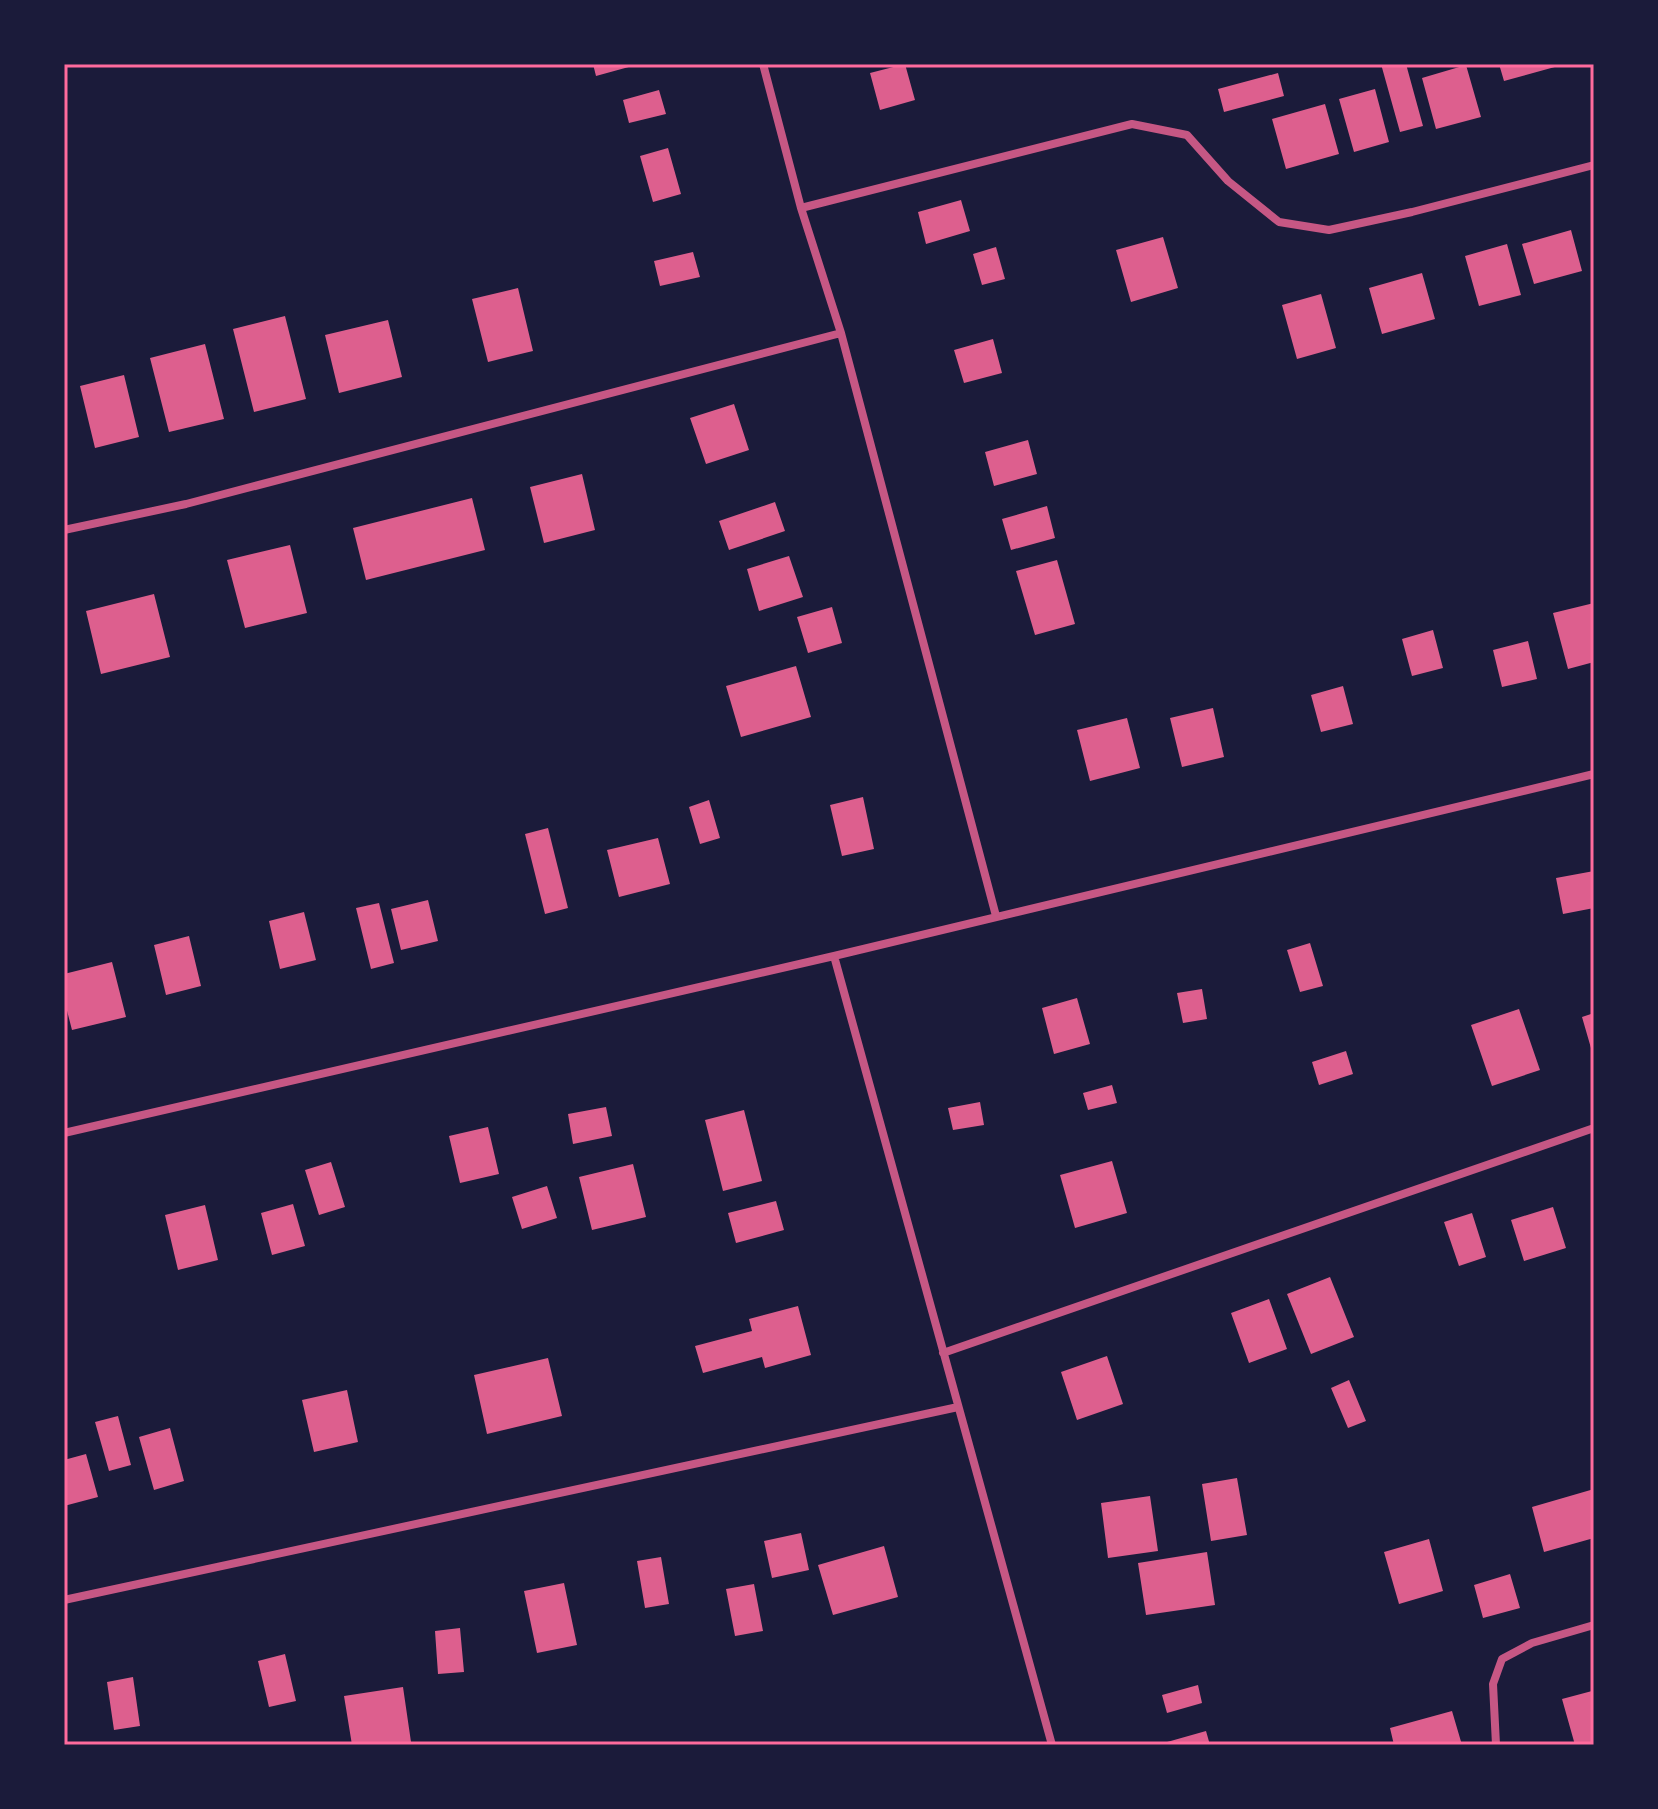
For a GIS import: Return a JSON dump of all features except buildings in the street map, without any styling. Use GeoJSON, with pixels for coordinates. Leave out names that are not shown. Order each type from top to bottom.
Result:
{"type":"FeatureCollection","features":[{"type":"Feature","properties":{"kind":"street"},"geometry":{"type":"LineString","coordinates":[[763,64],[801,208],[841,333],[996,916]]}},
{"type":"Feature","properties":{"kind":"street"},"geometry":{"type":"LineString","coordinates":[[801,208],[1132,124],[1187,135],[1228,181],[1279,222],[1329,230],[1594,165]]}},
{"type":"Feature","properties":{"kind":"street"},"geometry":{"type":"LineString","coordinates":[[64,530],[186,504],[841,333]]}},
{"type":"Feature","properties":{"kind":"street"},"geometry":{"type":"LineString","coordinates":[[64,1133],[834,956],[1594,774]]}},
{"type":"Feature","properties":{"kind":"street"},"geometry":{"type":"LineString","coordinates":[[834,956],[1052,1745]]}},
{"type":"Feature","properties":{"kind":"street"},"geometry":{"type":"LineString","coordinates":[[943,1353],[1594,1128]]}},
{"type":"Feature","properties":{"kind":"street"},"geometry":{"type":"LineString","coordinates":[[64,1600],[958,1407]]}},
{"type":"Feature","properties":{"kind":"street"},"geometry":{"type":"LineString","coordinates":[[1496,1745],[1493,1684],[1502,1659],[1532,1643],[1594,1625]]}}]}
